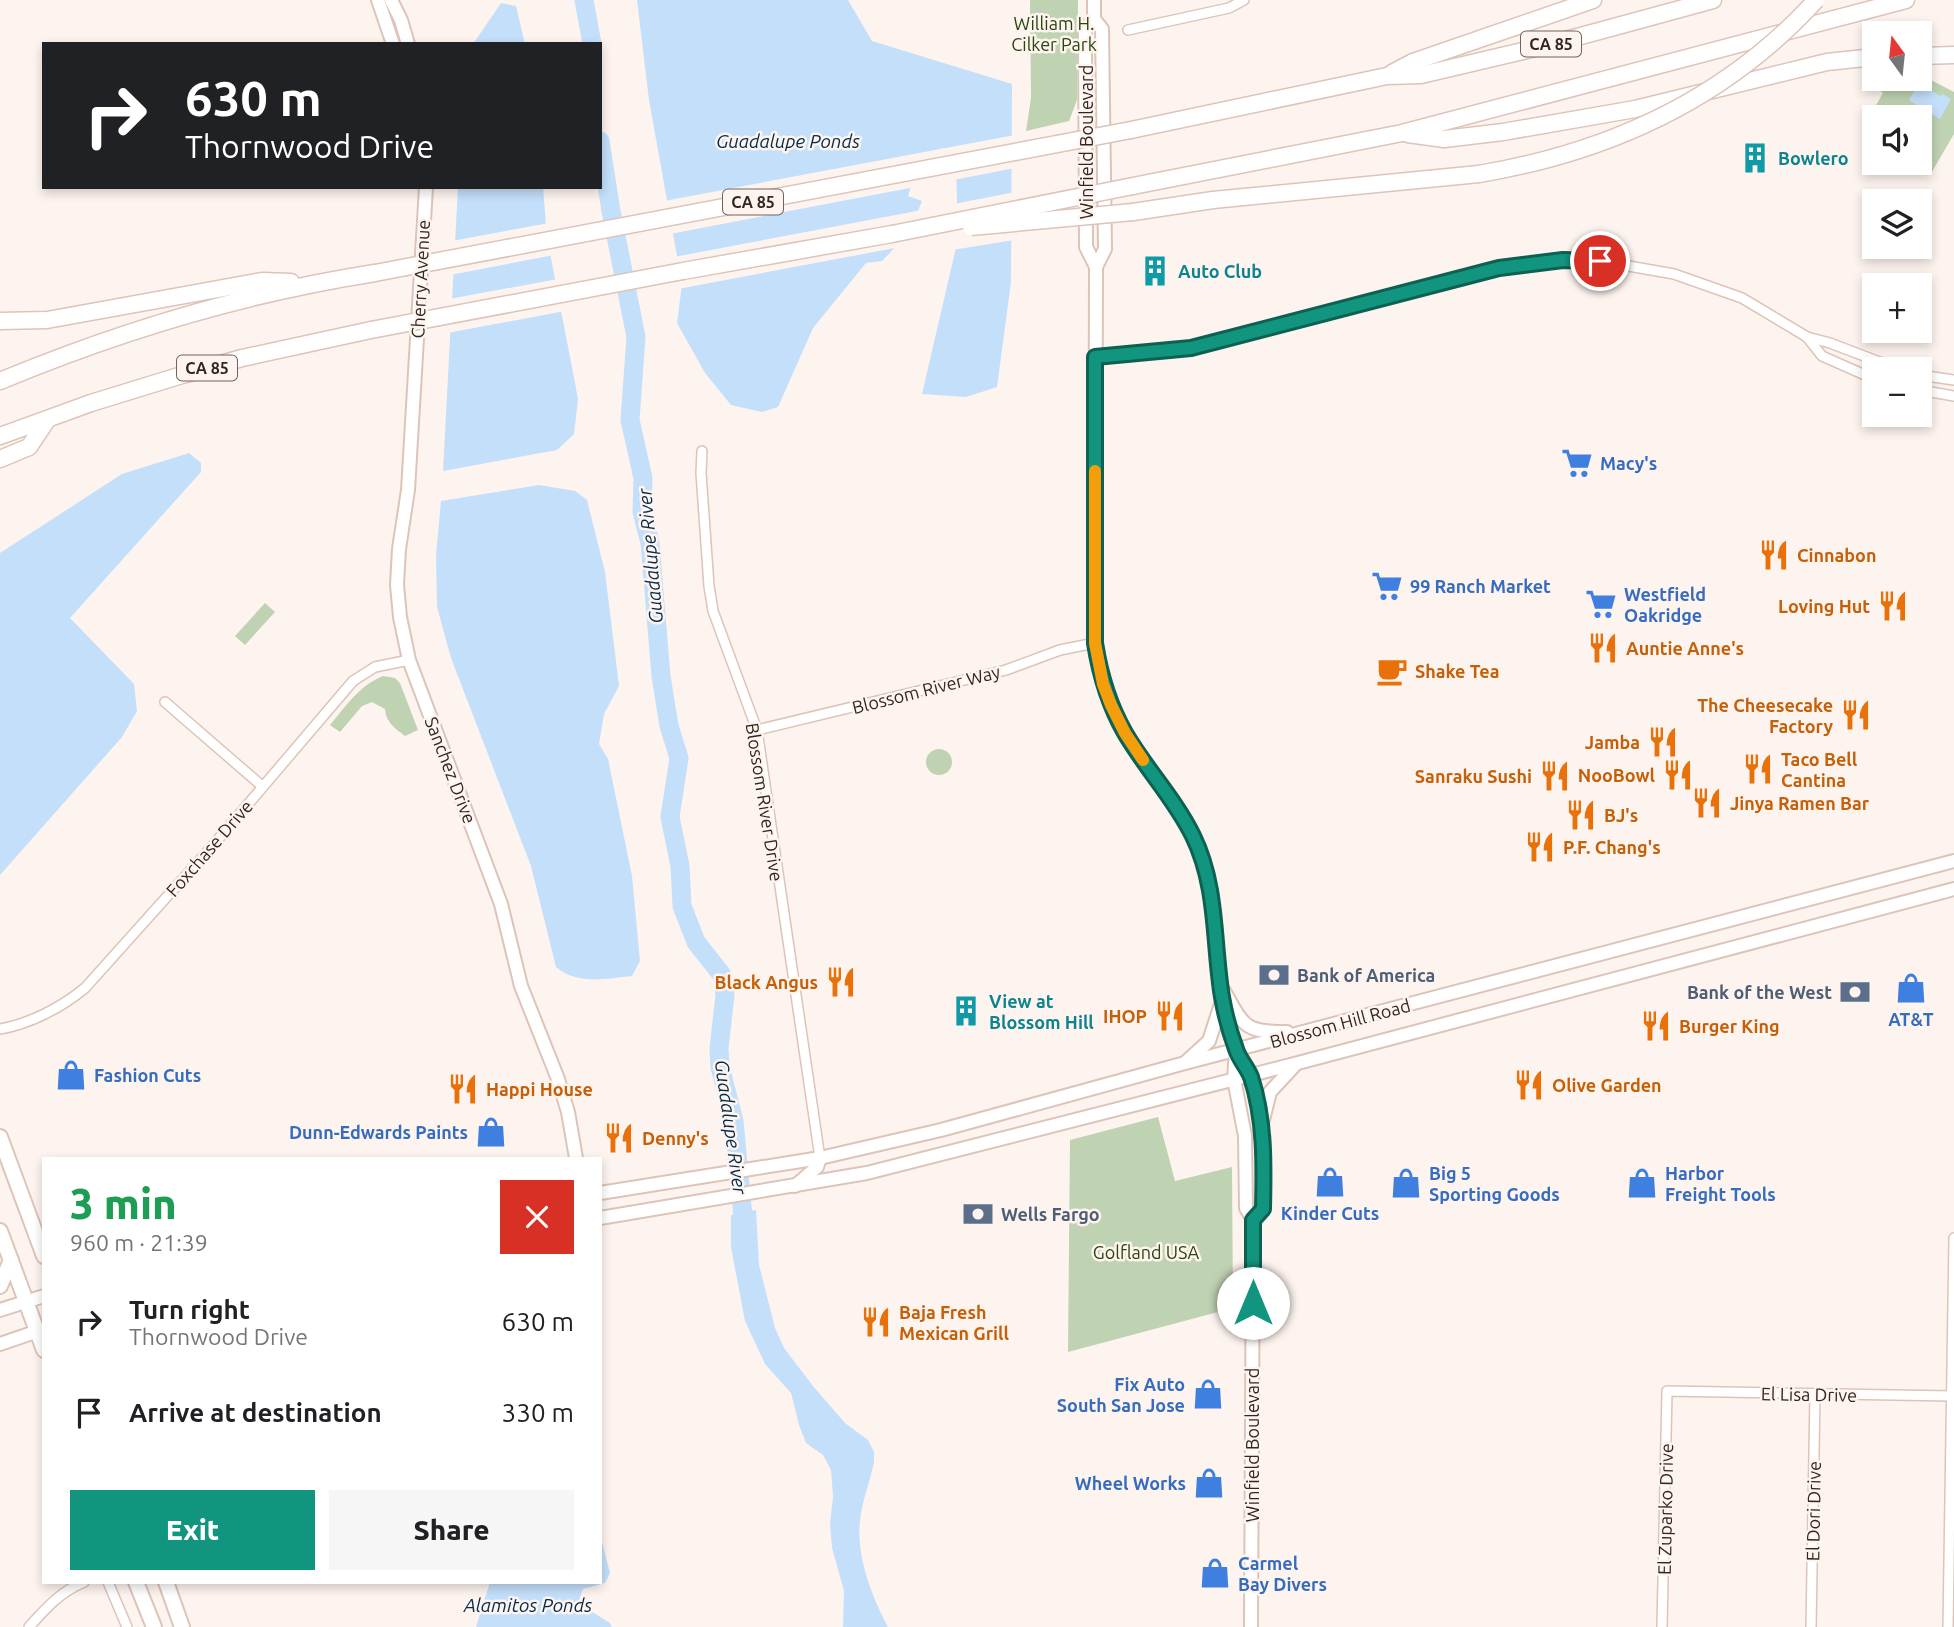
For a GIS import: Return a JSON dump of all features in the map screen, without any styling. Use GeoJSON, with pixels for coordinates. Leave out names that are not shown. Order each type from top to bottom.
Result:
{"type":"FeatureCollection","features":[{"type":"Feature","properties":{"kind":"highway"},"geometry":{"type":"LineString","coordinates":[[1387,76],[1413,62],[1593,0]]}},
{"type":"Feature","properties":{"kind":"highway","name":"CA 85"},"geometry":{"type":"LineString","coordinates":[[0,381],[140,330],[311,283],[1131,130],[1387,76],[1421,75],[1544,46],[1713,0]]}},
{"type":"Feature","properties":{"kind":"highway"},"geometry":{"type":"LineString","coordinates":[[891,234],[1133,212],[1226,199],[1479,174],[1540,162],[1618,138],[1702,95],[1751,61],[1783,34],[1816,0]]}},
{"type":"Feature","properties":{"kind":"highway","name":"CA 85"},"geometry":{"type":"LineString","coordinates":[[0,436],[112,396],[242,358],[371,330],[891,234],[1402,133],[1906,0]]}},
{"type":"Feature","properties":{"kind":"highway"},"geometry":{"type":"LineString","coordinates":[[1932,56],[1954,55]]}},
{"type":"Feature","properties":{"kind":"highway"},"geometry":{"type":"LineString","coordinates":[[1402,133],[1444,139],[1503,132],[1635,109],[1828,62],[1862,58]]}},
{"type":"Feature","properties":{"kind":"highway"},"geometry":{"type":"LineString","coordinates":[[0,321],[47,320],[262,281],[311,283]]}},
{"type":"Feature","properties":{"kind":"highway"},"geometry":{"type":"LineString","coordinates":[[0,458],[29,447],[47,420]]}},
{"type":"Feature","properties":{"kind":"main road"},"geometry":{"type":"LineString","coordinates":[[378,0],[392,42]]}},
{"type":"Feature","properties":{"kind":"main road"},"geometry":{"type":"LineString","coordinates":[[391,0],[407,42]]}},
{"type":"Feature","properties":{"kind":"main road","name":"Winfield Boulevard"},"geometry":{"type":"LineString","coordinates":[[1094,0],[1094,19],[1085,29],[1084,107],[1086,247],[1096,267],[1095,643],[1103,684],[1111,705],[1125,733],[1181,814],[1207,875],[1222,1000],[1236,1051],[1250,1075],[1261,1127],[1263,1209],[1253,1220]]}},
{"type":"Feature","properties":{"kind":"main road","name":"Cherry Avenue"},"geometry":{"type":"LineString","coordinates":[[415,371],[426,189]]}},
{"type":"Feature","properties":{"kind":"main road","name":"Sanchez Drive"},"geometry":{"type":"LineString","coordinates":[[415,371],[408,490],[399,549],[397,584],[400,617],[409,660],[501,904],[521,986],[558,1079],[568,1112],[576,1157]]}},
{"type":"Feature","properties":{"kind":"main road","name":"Blossom Hill Road"},"geometry":{"type":"LineString","coordinates":[[602,1193],[820,1158],[941,1130],[1185,1063],[1953,865]]}},
{"type":"Feature","properties":{"kind":"main road","name":"Blossom Hill Road"},"geometry":{"type":"LineString","coordinates":[[602,1218],[867,1173],[1297,1063],[1954,889]]}},
{"type":"Feature","properties":{"kind":"main road"},"geometry":{"type":"LineString","coordinates":[[1220,983],[1242,1021],[1250,1029],[1260,1032],[1305,1032]]}},
{"type":"Feature","properties":{"kind":"main road"},"geometry":{"type":"LineString","coordinates":[[1185,1063],[1209,1041],[1222,1000]]}},
{"type":"Feature","properties":{"kind":"main road","name":"Winfield Boulevard"},"geometry":{"type":"LineString","coordinates":[[1236,1051],[1234,1079],[1245,1136],[1246,1208],[1253,1220],[1251,1627]]}},
{"type":"Feature","properties":{"kind":"main road"},"geometry":{"type":"LineString","coordinates":[[1261,1127],[1270,1092],[1297,1063]]}},
{"type":"Feature","properties":{"kind":"main road"},"geometry":{"type":"LineString","coordinates":[[926,1158],[937,1144],[941,1130]]}},
{"type":"Feature","properties":{"kind":"main road"},"geometry":{"type":"LineString","coordinates":[[0,1137],[42,1251]]}},
{"type":"Feature","properties":{"kind":"main road"},"geometry":{"type":"LineString","coordinates":[[790,1187],[817,1167],[820,1158]]}},
{"type":"Feature","properties":{"kind":"main road"},"geometry":{"type":"LineString","coordinates":[[0,1230],[26,1302],[40,1330],[0,1344]]}},
{"type":"Feature","properties":{"kind":"main road"},"geometry":{"type":"LineString","coordinates":[[0,1286],[11,1260]]}},
{"type":"Feature","properties":{"kind":"main road"},"geometry":{"type":"LineString","coordinates":[[0,1310],[42,1297]]}},
{"type":"Feature","properties":{"kind":"main road"},"geometry":{"type":"LineString","coordinates":[[137,1584],[154,1627]]}},
{"type":"Feature","properties":{"kind":"main road"},"geometry":{"type":"LineString","coordinates":[[167,1584],[182,1627]]}},
{"type":"Feature","properties":{"kind":"street"},"geometry":{"type":"LineString","coordinates":[[1128,30],[1229,8],[1244,0]]}},
{"type":"Feature","properties":{"kind":"street"},"geometry":{"type":"LineString","coordinates":[[1095,357],[1191,348],[1479,272],[1518,264],[1563,260],[1600,261],[1674,274],[1742,298],[1807,337],[1867,357]]}},
{"type":"Feature","properties":{"kind":"street"},"geometry":{"type":"LineString","coordinates":[[1807,337],[1822,356],[1862,374]]}},
{"type":"Feature","properties":{"kind":"street"},"geometry":{"type":"LineString","coordinates":[[1932,377],[1954,380]]}},
{"type":"Feature","properties":{"kind":"street"},"geometry":{"type":"LineString","coordinates":[[1932,392],[1954,396]]}},
{"type":"Feature","properties":{"kind":"street","name":"Blossom River Drive"},"geometry":{"type":"LineString","coordinates":[[702,451],[701,473],[711,599],[757,730],[820,1158]]}},
{"type":"Feature","properties":{"kind":"street","name":"Blossom River Way"},"geometry":{"type":"LineString","coordinates":[[757,730],[1006,670],[1060,650],[1095,643]]}},
{"type":"Feature","properties":{"kind":"street","name":"Foxchase Drive"},"geometry":{"type":"LineString","coordinates":[[1,1030],[49,1012],[85,988],[215,843],[353,681],[375,667],[409,660]]}},
{"type":"Feature","properties":{"kind":"street"},"geometry":{"type":"LineString","coordinates":[[165,702],[262,786]]}},
{"type":"Feature","properties":{"kind":"street"},"geometry":{"type":"LineString","coordinates":[[1948,1627],[1951,1588],[1954,1238]]}},
{"type":"Feature","properties":{"kind":"street","name":"El Lisa Drive"},"geometry":{"type":"LineString","coordinates":[[1667,1391],[1952,1395]]}},
{"type":"Feature","properties":{"kind":"street","name":"El Zuparko Drive"},"geometry":{"type":"LineString","coordinates":[[1662,1627],[1667,1391]]}},
{"type":"Feature","properties":{"kind":"street","name":"El Dori Drive"},"geometry":{"type":"LineString","coordinates":[[1811,1627],[1815,1394]]}},
{"type":"Feature","properties":{"kind":"street"},"geometry":{"type":"LineString","coordinates":[[29,1627],[54,1599],[80,1584]]}},
{"type":"Feature","properties":{"kind":"street"},"geometry":{"type":"LineString","coordinates":[[108,1584],[127,1627]]}},
{"type":"Feature","properties":{"kind":"green space","name":"William H. Cilker Park"},"geometry":{"type":"Polygon","coordinates":[[[1030,0],[1078,0],[1077,100],[1069,121],[1026,131],[1031,98],[1030,0]]]}},
{"type":"Feature","properties":{"kind":"green space"},"geometry":{"type":"Polygon","coordinates":[[[1932,81],[1954,92],[1954,134],[1932,172],[1932,105],[1876,105],[1883,93],[1880,91],[1932,91],[1932,81]]]}},
{"type":"Feature","properties":{"kind":"green space"},"geometry":{"type":"Polygon","coordinates":[[[265,603],[275,612],[245,645],[235,636],[265,603]]]}},
{"type":"Feature","properties":{"kind":"green space"},"geometry":{"type":"Polygon","coordinates":[[[383,676],[395,678],[400,683],[418,730],[405,736],[389,722],[385,709],[372,702],[362,706],[340,732],[330,725],[360,690],[383,676]]]}},
{"type":"Feature","properties":{"kind":"green space"},"geometry":{"type":"Polygon","coordinates":[[[939,749],[948,753],[952,762],[948,771],[939,775],[930,771],[926,762],[930,753],[939,749]]]}},
{"type":"Feature","properties":{"kind":"green space","name":"Golfland USA"},"geometry":{"type":"Polygon","coordinates":[[[1158,1117],[1175,1181],[1232,1167],[1233,1308],[1068,1352],[1070,1140],[1158,1117]]]}},
{"type":"Feature","properties":{"kind":"water","name":"Guadalupe Ponds"},"geometry":{"type":"Polygon","coordinates":[[[637,0],[848,0],[872,41],[1012,84],[1011,282],[997,387],[966,397],[922,394],[958,239],[956,163],[943,148],[926,162],[910,189],[908,196],[922,201],[909,233],[882,261],[866,263],[813,328],[778,407],[762,412],[731,405],[705,373],[677,323],[682,284],[649,100],[637,0]]]}},
{"type":"Feature","properties":{"kind":"water"},"geometry":{"type":"Polygon","coordinates":[[[501,3],[516,6],[525,42],[474,42],[501,3]]]}},
{"type":"Feature","properties":{"kind":"water"},"geometry":{"type":"Polygon","coordinates":[[[1915,91],[1932,91],[1951,99],[1940,119],[1932,114],[1932,105],[1917,105],[1909,100],[1915,91]]]}},
{"type":"Feature","properties":{"kind":"water"},"geometry":{"type":"Polygon","coordinates":[[[458,189],[543,189],[547,237],[578,399],[574,434],[557,450],[443,471],[458,189]]]}},
{"type":"Feature","properties":{"kind":"water"},"geometry":{"type":"Polygon","coordinates":[[[189,453],[201,463],[201,472],[70,618],[134,684],[137,711],[122,737],[0,875],[0,553],[122,474],[189,453]]]}},
{"type":"Feature","properties":{"kind":"water"},"geometry":{"type":"Polygon","coordinates":[[[539,485],[575,491],[587,500],[605,572],[619,686],[604,714],[599,744],[608,759],[632,876],[640,961],[632,976],[582,979],[556,967],[531,866],[451,658],[437,607],[436,556],[441,501],[539,485]]]}},
{"type":"Feature","properties":{"kind":"water"},"geometry":{"type":"Polygon","coordinates":[[[756,1210],[759,1265],[775,1328],[784,1348],[845,1423],[868,1440],[874,1452],[861,1514],[860,1548],[871,1590],[888,1627],[843,1627],[844,1591],[832,1548],[830,1523],[833,1497],[831,1470],[823,1455],[806,1443],[791,1393],[765,1364],[745,1321],[731,1247],[731,1215],[756,1210]]]}},
{"type":"Feature","properties":{"kind":"water","name":"Alamitos Ponds"},"geometry":{"type":"Polygon","coordinates":[[[602,1542],[610,1573],[602,1584],[602,1542]]]}},
{"type":"Feature","properties":{"kind":"water","name":"Alamitos Ponds"},"geometry":{"type":"Polygon","coordinates":[[[489,1584],[601,1584],[583,1589],[578,1603],[610,1623],[612,1627],[476,1627],[489,1584]]]}},
{"type":"Feature","properties":{"kind":"pier"},"geometry":{"type":"Polygon","coordinates":[[[1015,135],[1015,168],[953,180],[953,164],[942,152],[934,157],[915,187],[670,234],[664,201],[1015,135]]]}},
{"type":"Feature","properties":{"kind":"pier"},"geometry":{"type":"Polygon","coordinates":[[[1015,192],[1014,240],[952,250],[955,239],[954,204],[1015,192]]]}},
{"type":"Feature","properties":{"kind":"pier"},"geometry":{"type":"Polygon","coordinates":[[[922,210],[912,235],[900,247],[678,289],[674,257],[922,210]]]}},
{"type":"Feature","properties":{"kind":"pier"},"geometry":{"type":"Polygon","coordinates":[[[549,223],[554,255],[450,275],[452,241],[549,223]]]}},
{"type":"Feature","properties":{"kind":"pier"},"geometry":{"type":"Polygon","coordinates":[[[558,279],[565,311],[447,333],[449,299],[558,279]]]}},
{"type":"Feature","properties":{"kind":"waterway","name":"Guadalupe River"},"geometry":{"type":"LineString","coordinates":[[584,0],[592,42]]}},
{"type":"Feature","properties":{"kind":"waterway","name":"Guadalupe River"},"geometry":{"type":"LineString","coordinates":[[602,154],[636,337],[630,420],[643,478],[642,512],[650,543],[661,676],[669,726],[679,758],[670,817],[680,866],[682,906],[696,942],[722,975],[725,995],[719,1048],[720,1067],[734,1121],[745,1238]]}},
{"type":"Feature","properties":{"kind":"slow traffic"},"geometry":{"type":"LineString","coordinates":[[1095,471],[1095,643],[1103,684],[1111,705],[1143,760]]}},
{"type":"Feature","properties":{"kind":"place","name":"Bowlero"},"geometry":{"type":"Point","coordinates":[1755,158]}},
{"type":"Feature","properties":{"kind":"place","name":"Auto Club"},"geometry":{"type":"Point","coordinates":[1155,271]}},
{"type":"Feature","properties":{"kind":"place","name":"Macy's"},"geometry":{"type":"Point","coordinates":[1577,463]}},
{"type":"Feature","properties":{"kind":"place","name":"Cinnabon"},"geometry":{"type":"Point","coordinates":[1774,555]}},
{"type":"Feature","properties":{"kind":"place","name":"99 Ranch Market"},"geometry":{"type":"Point","coordinates":[1387,586]}},
{"type":"Feature","properties":{"kind":"place","name":"Westfield Oakridge"},"geometry":{"type":"Point","coordinates":[1601,604]}},
{"type":"Feature","properties":{"kind":"place","name":"Loving Hut"},"geometry":{"type":"Point","coordinates":[1893,606]}},
{"type":"Feature","properties":{"kind":"place","name":"Auntie Anne's"},"geometry":{"type":"Point","coordinates":[1603,648]}},
{"type":"Feature","properties":{"kind":"place","name":"Shake Tea"},"geometry":{"type":"Point","coordinates":[1392,671]}},
{"type":"Feature","properties":{"kind":"place","name":"The Cheesecake Factory"},"geometry":{"type":"Point","coordinates":[1856,715]}},
{"type":"Feature","properties":{"kind":"place","name":"Jamba"},"geometry":{"type":"Point","coordinates":[1663,742]}},
{"type":"Feature","properties":{"kind":"place","name":"Taco Bell Cantina"},"geometry":{"type":"Point","coordinates":[1758,769]}},
{"type":"Feature","properties":{"kind":"place","name":"NooBowl"},"geometry":{"type":"Point","coordinates":[1678,775]}},
{"type":"Feature","properties":{"kind":"place","name":"Sanraku Sushi"},"geometry":{"type":"Point","coordinates":[1555,776]}},
{"type":"Feature","properties":{"kind":"place","name":"Jinya Ramen Bar"},"geometry":{"type":"Point","coordinates":[1707,803]}},
{"type":"Feature","properties":{"kind":"place","name":"BJ's"},"geometry":{"type":"Point","coordinates":[1581,815]}},
{"type":"Feature","properties":{"kind":"place","name":"P.F. Chang's"},"geometry":{"type":"Point","coordinates":[1540,847]}},
{"type":"Feature","properties":{"kind":"place","name":"Bank of America"},"geometry":{"type":"Point","coordinates":[1274,975]}},
{"type":"Feature","properties":{"kind":"place","name":"Black Angus"},"geometry":{"type":"Point","coordinates":[841,982]}},
{"type":"Feature","properties":{"kind":"place","name":"AT&T"},"geometry":{"type":"Point","coordinates":[1911,988]}},
{"type":"Feature","properties":{"kind":"place","name":"Bank of the West"},"geometry":{"type":"Point","coordinates":[1855,992]}},
{"type":"Feature","properties":{"kind":"place","name":"View at Blossom Hill"},"geometry":{"type":"Point","coordinates":[966,1011]}},
{"type":"Feature","properties":{"kind":"place","name":"IHOP"},"geometry":{"type":"Point","coordinates":[1170,1016]}},
{"type":"Feature","properties":{"kind":"place","name":"Burger King"},"geometry":{"type":"Point","coordinates":[1656,1026]}},
{"type":"Feature","properties":{"kind":"place","name":"Fashion Cuts"},"geometry":{"type":"Point","coordinates":[71,1075]}},
{"type":"Feature","properties":{"kind":"place","name":"Olive Garden"},"geometry":{"type":"Point","coordinates":[1529,1085]}},
{"type":"Feature","properties":{"kind":"place","name":"Happi House"},"geometry":{"type":"Point","coordinates":[463,1089]}},
{"type":"Feature","properties":{"kind":"place","name":"Dunn-Edwards Paints"},"geometry":{"type":"Point","coordinates":[491,1132]}},
{"type":"Feature","properties":{"kind":"place","name":"Denny's"},"geometry":{"type":"Point","coordinates":[619,1138]}},
{"type":"Feature","properties":{"kind":"place","name":"Kinder Cuts"},"geometry":{"type":"Point","coordinates":[1330,1182]}},
{"type":"Feature","properties":{"kind":"place","name":"Big 5 Sporting Goods"},"geometry":{"type":"Point","coordinates":[1406,1183]}},
{"type":"Feature","properties":{"kind":"place","name":"Harbor Freight Tools"},"geometry":{"type":"Point","coordinates":[1642,1183]}},
{"type":"Feature","properties":{"kind":"place","name":"Wells Fargo"},"geometry":{"type":"Point","coordinates":[978,1214]}},
{"type":"Feature","properties":{"kind":"place","name":"Baja Fresh Mexican Grill"},"geometry":{"type":"Point","coordinates":[876,1322]}},
{"type":"Feature","properties":{"kind":"place","name":"Fix Auto South San Jose"},"geometry":{"type":"Point","coordinates":[1208,1394]}},
{"type":"Feature","properties":{"kind":"place","name":"Wheel Works"},"geometry":{"type":"Point","coordinates":[1209,1483]}},
{"type":"Feature","properties":{"kind":"place","name":"Carmel Bay Divers"},"geometry":{"type":"Point","coordinates":[1215,1573]}},
{"type":"Feature","properties":{"kind":"route"},"geometry":{"type":"LineString","coordinates":[[1253,1303],[1253,1220],[1263,1209],[1263,1143],[1250,1075],[1236,1051],[1222,1000],[1207,875],[1194,837],[1125,733],[1111,705],[1103,684],[1095,643],[1095,357],[1191,348],[1518,264],[1563,260],[1600,261]]}}]}
